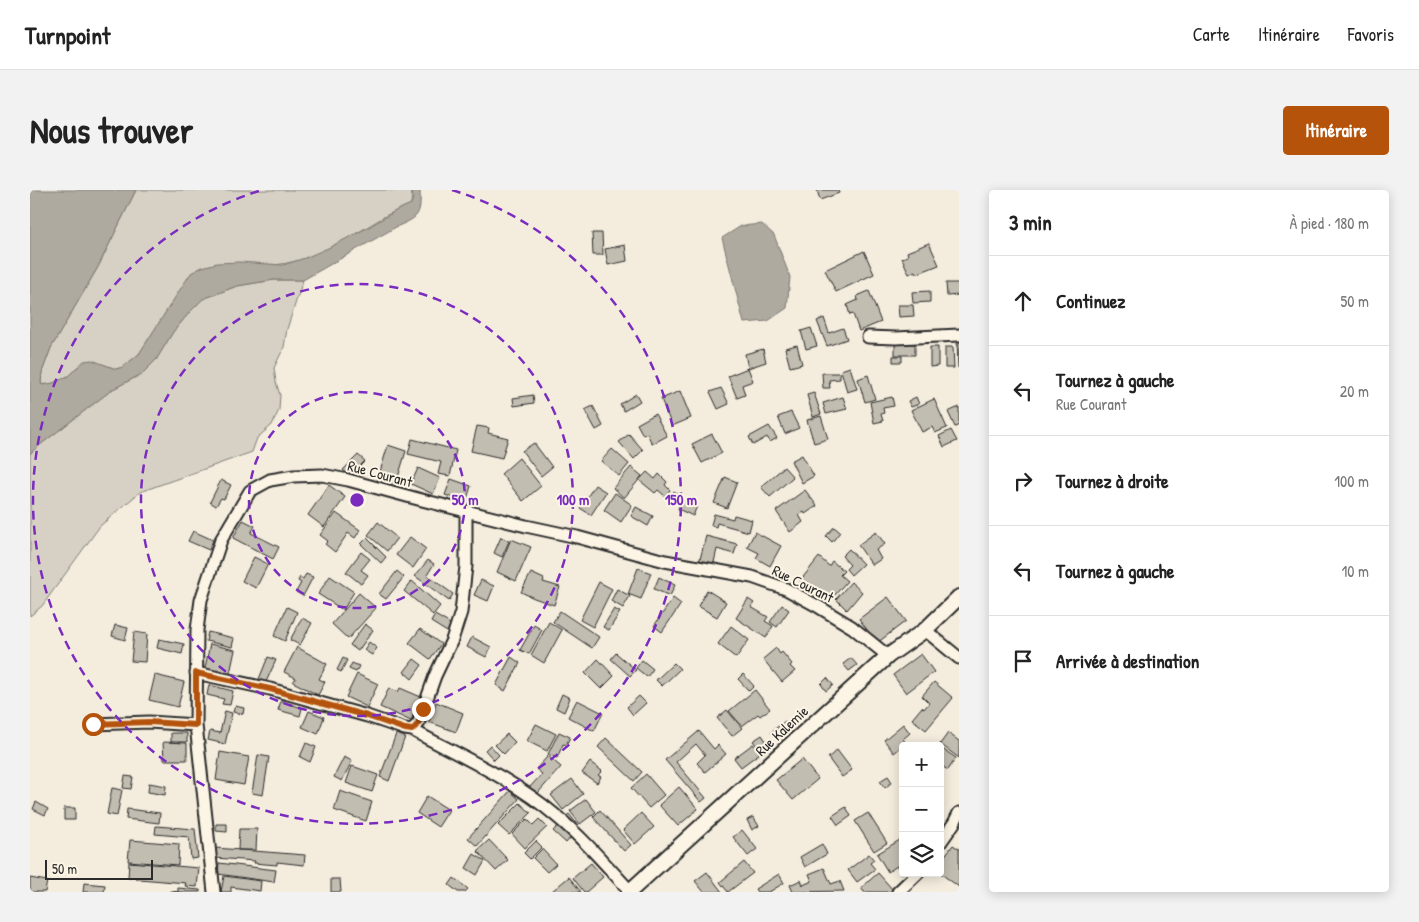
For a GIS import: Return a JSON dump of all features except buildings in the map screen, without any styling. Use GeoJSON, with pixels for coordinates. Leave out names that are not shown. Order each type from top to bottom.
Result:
{"type":"FeatureCollection","features":[{"type":"Feature","properties":{"kind":"street"},"geometry":{"type":"LineString","coordinates":[[868,337],[896,338],[959,335]]}},
{"type":"Feature","properties":{"kind":"street","name":"Rue Courant"},"geometry":{"type":"LineString","coordinates":[[214,892],[196,725],[197,630],[201,600],[221,540],[250,491],[270,480],[294,476],[322,475],[348,480],[665,561],[752,577],[786,589],[819,607],[852,627],[888,656]]}},
{"type":"Feature","properties":{"kind":"street"},"geometry":{"type":"LineString","coordinates":[[412,730],[418,724],[435,676],[452,640],[461,612],[466,566],[466,511]]}},
{"type":"Feature","properties":{"kind":"street","name":"Rue Kalemie"},"geometry":{"type":"LineString","coordinates":[[629,892],[888,656],[925,630],[959,597]]}},
{"type":"Feature","properties":{"kind":"street"},"geometry":{"type":"LineString","coordinates":[[925,630],[959,658]]}},
{"type":"Feature","properties":{"kind":"street"},"geometry":{"type":"LineString","coordinates":[[196,673],[270,689],[412,730],[513,784],[555,814],[591,849],[629,892]]}},
{"type":"Feature","properties":{"kind":"street"},"geometry":{"type":"LineString","coordinates":[[93,724],[149,722],[196,725]]}},
{"type":"Feature","properties":{"kind":"street"},"geometry":{"type":"LineString","coordinates":[[944,838],[957,821]]}},
{"type":"Feature","properties":{"kind":"street"},"geometry":{"type":"LineString","coordinates":[[898,892],[914,877]]}},
{"type":"Feature","properties":{"kind":"shaded area"},"geometry":{"type":"Polygon","coordinates":[[[30,190],[136,190],[98,267],[51,348],[42,372],[41,384],[43,385],[53,383],[68,376],[84,361],[92,360],[116,369],[123,367],[139,354],[191,273],[202,267],[217,263],[239,262],[283,265],[328,248],[411,204],[413,198],[412,190],[420,190],[420,205],[417,214],[410,221],[396,227],[303,280],[274,280],[237,286],[203,299],[173,332],[156,360],[142,374],[113,389],[30,454],[30,190]]]}},
{"type":"Feature","properties":{"kind":"shaded area"},"geometry":{"type":"Polygon","coordinates":[[[136,190],[412,190],[411,204],[316,254],[301,260],[270,265],[173,301],[139,354],[123,367],[116,369],[105,365],[77,367],[62,380],[51,384],[41,384],[42,372],[51,348],[98,267],[136,190]]]}},
{"type":"Feature","properties":{"kind":"shaded area"},"geometry":{"type":"Polygon","coordinates":[[[762,224],[774,235],[790,277],[787,308],[768,321],[744,323],[722,238],[741,226],[762,224]]]}},
{"type":"Feature","properties":{"kind":"shaded area"},"geometry":{"type":"Polygon","coordinates":[[[274,280],[303,280],[287,329],[284,347],[274,368],[280,395],[279,410],[272,425],[257,438],[252,452],[140,492],[100,526],[42,606],[30,616],[30,454],[113,389],[142,374],[156,360],[173,332],[203,299],[237,286],[274,280]]]}},
{"type":"Feature","properties":{"kind":"route"},"geometry":{"type":"LineString","coordinates":[[93,724],[149,722],[196,725],[196,673],[270,689],[325,706],[367,716],[405,729],[412,730],[418,724],[423,709]]}}]}
